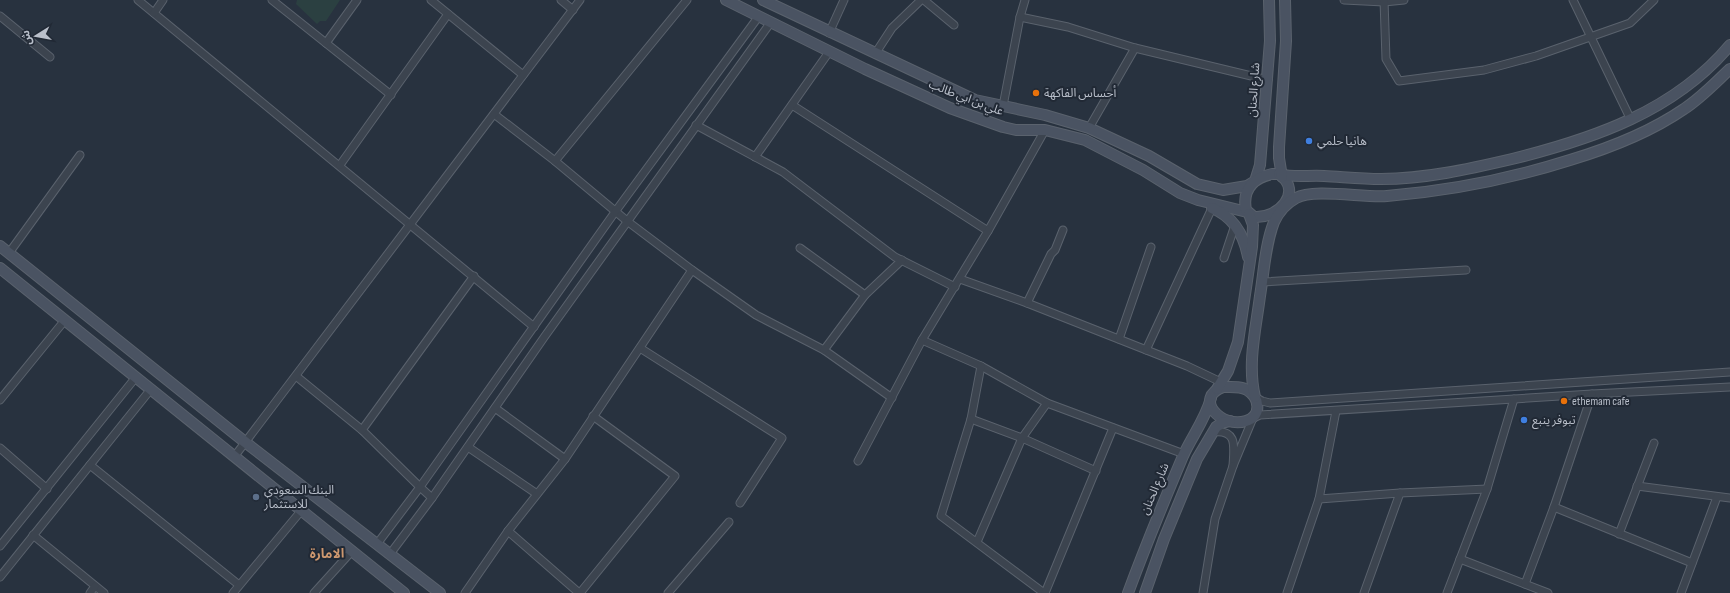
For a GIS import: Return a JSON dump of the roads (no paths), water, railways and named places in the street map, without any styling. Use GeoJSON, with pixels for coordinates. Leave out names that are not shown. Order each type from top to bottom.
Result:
{"type":"FeatureCollection","features":[{"type":"Feature","properties":{"kind":"main road","name":"علي بن ابي طالب"},"geometry":{"type":"LineString","coordinates":[[726,0],[829,52],[976,119],[1016,130],[1045,130],[1085,140],[1143,170],[1180,193],[1198,200],[1248,213]]}},
{"type":"Feature","properties":{"kind":"main road","name":"علي بن ابي طالب"},"geometry":{"type":"LineString","coordinates":[[763,0],[975,100],[1066,120],[1089,128],[1149,156],[1197,184],[1212,188],[1229,189],[1247,186],[1255,181]]}},
{"type":"Feature","properties":{"kind":"main road","name":"شارع الحنان"},"geometry":{"type":"LineString","coordinates":[[1255,181],[1262,150],[1268,80],[1270,41],[1269,0]]}},
{"type":"Feature","properties":{"kind":"main road"},"geometry":{"type":"LineString","coordinates":[[1285,0],[1286,49],[1279,147],[1281,175],[1287,182],[1289,190],[1286,201],[1281,208],[1269,236],[1262,282],[1252,360],[1252,386],[1258,404],[1257,412],[1253,418],[1240,422],[1230,421],[1220,418],[1214,413],[1211,405],[1211,398],[1221,385],[1234,358],[1238,342],[1249,270],[1253,225],[1245,203],[1245,196],[1255,181],[1264,176],[1281,175],[1292,177],[1321,176],[1382,179],[1429,175],[1490,164],[1540,152],[1594,135],[1631,120],[1676,94],[1700,75],[1730,45]]}},
{"type":"Feature","properties":{"kind":"main road"},"geometry":{"type":"LineString","coordinates":[[1248,213],[1254,217],[1268,216],[1297,197],[1305,195],[1319,193],[1382,197],[1432,193],[1491,182],[1544,168],[1600,151],[1639,135],[1684,109],[1709,89],[1730,69]]}},
{"type":"Feature","properties":{"kind":"main road"},"geometry":{"type":"LineString","coordinates":[[1198,200],[1221,212],[1235,225],[1246,246],[1249,270]]}},
{"type":"Feature","properties":{"kind":"main road"},"geometry":{"type":"LineString","coordinates":[[0,246],[245,442],[440,593]]}},
{"type":"Feature","properties":{"kind":"main road"},"geometry":{"type":"LineString","coordinates":[[0,268],[404,593]]}},
{"type":"Feature","properties":{"kind":"main road"},"geometry":{"type":"LineString","coordinates":[[1221,385],[1223,387],[1247,390],[1255,397]]}},
{"type":"Feature","properties":{"kind":"main road","name":"شارع الحنان"},"geometry":{"type":"LineString","coordinates":[[1128,593],[1150,533],[1184,454],[1207,413],[1211,398]]}},
{"type":"Feature","properties":{"kind":"main road"},"geometry":{"type":"LineString","coordinates":[[1145,593],[1164,539],[1197,459],[1216,427],[1222,423],[1230,421]]}},
{"type":"Feature","properties":{"kind":"street"},"geometry":{"type":"LineString","coordinates":[[138,0],[340,165],[534,327]]}},
{"type":"Feature","properties":{"kind":"street"},"geometry":{"type":"LineString","coordinates":[[154,13],[163,0]]}},
{"type":"Feature","properties":{"kind":"street"},"geometry":{"type":"LineString","coordinates":[[272,0],[391,95]]}},
{"type":"Feature","properties":{"kind":"street"},"geometry":{"type":"LineString","coordinates":[[326,43],[357,0]]}},
{"type":"Feature","properties":{"kind":"street"},"geometry":{"type":"LineString","coordinates":[[431,0],[523,75]]}},
{"type":"Feature","properties":{"kind":"street"},"geometry":{"type":"LineString","coordinates":[[561,0],[573,10]]}},
{"type":"Feature","properties":{"kind":"street"},"geometry":{"type":"LineString","coordinates":[[234,456],[580,0]]}},
{"type":"Feature","properties":{"kind":"street"},"geometry":{"type":"LineString","coordinates":[[555,161],[687,0]]}},
{"type":"Feature","properties":{"kind":"street"},"geometry":{"type":"LineString","coordinates":[[829,32],[844,0]]}},
{"type":"Feature","properties":{"kind":"street"},"geometry":{"type":"LineString","coordinates":[[875,54],[892,28],[921,0]]}},
{"type":"Feature","properties":{"kind":"street"},"geometry":{"type":"LineString","coordinates":[[924,0],[954,25]]}},
{"type":"Feature","properties":{"kind":"street"},"geometry":{"type":"LineString","coordinates":[[1003,106],[1020,17],[1025,0]]}},
{"type":"Feature","properties":{"kind":"street"},"geometry":{"type":"LineString","coordinates":[[1344,0],[1404,0]]}},
{"type":"Feature","properties":{"kind":"street"},"geometry":{"type":"LineString","coordinates":[[1573,0],[1631,120]]}},
{"type":"Feature","properties":{"kind":"street"},"geometry":{"type":"LineString","coordinates":[[1384,1],[1386,59],[1399,81],[1484,70],[1536,56],[1630,22],[1654,0]]}},
{"type":"Feature","properties":{"kind":"street"},"geometry":{"type":"LineString","coordinates":[[340,165],[448,14]]}},
{"type":"Feature","properties":{"kind":"street"},"geometry":{"type":"LineString","coordinates":[[0,16],[50,57]]}},
{"type":"Feature","properties":{"kind":"street"},"geometry":{"type":"LineString","coordinates":[[377,544],[420,488],[615,212],[759,16]]}},
{"type":"Feature","properties":{"kind":"street"},"geometry":{"type":"LineString","coordinates":[[1020,17],[1068,27],[1135,48],[1268,80]]}},
{"type":"Feature","properties":{"kind":"street"},"geometry":{"type":"LineString","coordinates":[[390,554],[432,498],[627,221],[771,22]]}},
{"type":"Feature","properties":{"kind":"street"},"geometry":{"type":"LineString","coordinates":[[1089,128],[1135,48]]}},
{"type":"Feature","properties":{"kind":"street"},"geometry":{"type":"LineString","coordinates":[[755,157],[829,52]]}},
{"type":"Feature","properties":{"kind":"street"},"geometry":{"type":"LineString","coordinates":[[792,105],[988,231]]}},
{"type":"Feature","properties":{"kind":"street"},"geometry":{"type":"LineString","coordinates":[[494,114],[555,161],[615,212],[692,270],[756,315],[824,350],[892,398]]}},
{"type":"Feature","properties":{"kind":"street"},"geometry":{"type":"LineString","coordinates":[[696,125],[783,172],[902,260],[955,286]]}},
{"type":"Feature","properties":{"kind":"street"},"geometry":{"type":"LineString","coordinates":[[858,461],[922,340],[960,279],[1045,130]]}},
{"type":"Feature","properties":{"kind":"street"},"geometry":{"type":"LineString","coordinates":[[9,253],[80,155]]}},
{"type":"Feature","properties":{"kind":"street"},"geometry":{"type":"LineString","coordinates":[[1146,350],[1212,208]]}},
{"type":"Feature","properties":{"kind":"street"},"geometry":{"type":"LineString","coordinates":[[1224,258],[1235,225]]}},
{"type":"Feature","properties":{"kind":"street"},"geometry":{"type":"LineString","coordinates":[[1027,303],[1051,254],[1055,250],[1063,230]]}},
{"type":"Feature","properties":{"kind":"street"},"geometry":{"type":"LineString","coordinates":[[1119,339],[1151,247]]}},
{"type":"Feature","properties":{"kind":"street"},"geometry":{"type":"LineString","coordinates":[[800,248],[865,295]]}},
{"type":"Feature","properties":{"kind":"street"},"geometry":{"type":"LineString","coordinates":[[824,350],[865,295],[902,260]]}},
{"type":"Feature","properties":{"kind":"street"},"geometry":{"type":"LineString","coordinates":[[465,593],[508,531],[565,459],[692,270]]}},
{"type":"Feature","properties":{"kind":"street"},"geometry":{"type":"LineString","coordinates":[[1262,282],[1466,270]]}},
{"type":"Feature","properties":{"kind":"street"},"geometry":{"type":"LineString","coordinates":[[362,430],[474,276]]}},
{"type":"Feature","properties":{"kind":"street"},"geometry":{"type":"LineString","coordinates":[[960,279],[1027,303],[1187,366],[1221,385]]}},
{"type":"Feature","properties":{"kind":"street"},"geometry":{"type":"LineString","coordinates":[[1,397],[65,320]]}},
{"type":"Feature","properties":{"kind":"street"},"geometry":{"type":"LineString","coordinates":[[922,340],[981,366],[1047,403],[1184,454]]}},
{"type":"Feature","properties":{"kind":"street"},"geometry":{"type":"LineString","coordinates":[[640,348],[782,438],[740,503]]}},
{"type":"Feature","properties":{"kind":"street"},"geometry":{"type":"LineString","coordinates":[[981,366],[972,419],[941,516],[1045,593],[1113,428]]}},
{"type":"Feature","properties":{"kind":"street"},"geometry":{"type":"LineString","coordinates":[[1255,397],[1270,403],[1730,372]]}},
{"type":"Feature","properties":{"kind":"street"},"geometry":{"type":"LineString","coordinates":[[296,376],[362,430],[432,498]]}},
{"type":"Feature","properties":{"kind":"street"},"geometry":{"type":"LineString","coordinates":[[0,546],[136,378]]}},
{"type":"Feature","properties":{"kind":"street"},"geometry":{"type":"LineString","coordinates":[[1203,593],[1215,519],[1233,466],[1253,418],[1266,414],[1730,387]]}},
{"type":"Feature","properties":{"kind":"street"},"geometry":{"type":"LineString","coordinates":[[0,577],[151,389]]}},
{"type":"Feature","properties":{"kind":"street"},"geometry":{"type":"LineString","coordinates":[[1525,584],[1554,507],[1592,394]]}},
{"type":"Feature","properties":{"kind":"street"},"geometry":{"type":"LineString","coordinates":[[1447,593],[1487,489],[1514,399]]}},
{"type":"Feature","properties":{"kind":"street"},"geometry":{"type":"LineString","coordinates":[[977,542],[1022,438],[1047,403]]}},
{"type":"Feature","properties":{"kind":"street"},"geometry":{"type":"LineString","coordinates":[[495,408],[565,459]]}},
{"type":"Feature","properties":{"kind":"street"},"geometry":{"type":"LineString","coordinates":[[1287,593],[1319,499],[1336,411]]}},
{"type":"Feature","properties":{"kind":"street"},"geometry":{"type":"LineString","coordinates":[[508,531],[579,593],[675,476],[594,416]]}},
{"type":"Feature","properties":{"kind":"street"},"geometry":{"type":"LineString","coordinates":[[972,419],[1022,438],[1096,471]]}},
{"type":"Feature","properties":{"kind":"street"},"geometry":{"type":"LineString","coordinates":[[1213,432],[1222,431],[1227,433],[1232,438],[1234,444],[1233,466]]}},
{"type":"Feature","properties":{"kind":"street"},"geometry":{"type":"LineString","coordinates":[[1619,534],[1654,443]]}},
{"type":"Feature","properties":{"kind":"street"},"geometry":{"type":"LineString","coordinates":[[468,447],[537,494]]}},
{"type":"Feature","properties":{"kind":"street"},"geometry":{"type":"LineString","coordinates":[[0,448],[47,489]]}},
{"type":"Feature","properties":{"kind":"street"},"geometry":{"type":"LineString","coordinates":[[90,464],[239,585]]}},
{"type":"Feature","properties":{"kind":"street"},"geometry":{"type":"LineString","coordinates":[[1637,486],[1730,498]]}},
{"type":"Feature","properties":{"kind":"street"},"geometry":{"type":"LineString","coordinates":[[1319,499],[1487,489]]}},
{"type":"Feature","properties":{"kind":"street"},"geometry":{"type":"LineString","coordinates":[[1364,593],[1400,493]]}},
{"type":"Feature","properties":{"kind":"street"},"geometry":{"type":"LineString","coordinates":[[1681,593],[1717,496]]}},
{"type":"Feature","properties":{"kind":"street"},"geometry":{"type":"LineString","coordinates":[[1554,507],[1692,563]]}},
{"type":"Feature","properties":{"kind":"street"},"geometry":{"type":"LineString","coordinates":[[233,593],[301,511]]}},
{"type":"Feature","properties":{"kind":"street"},"geometry":{"type":"LineString","coordinates":[[668,593],[729,522]]}},
{"type":"Feature","properties":{"kind":"street"},"geometry":{"type":"LineString","coordinates":[[33,536],[104,593]]}},
{"type":"Feature","properties":{"kind":"street"},"geometry":{"type":"LineString","coordinates":[[314,593],[352,551]]}},
{"type":"Feature","properties":{"kind":"street"},"geometry":{"type":"LineString","coordinates":[[1460,559],[1548,593]]}},
{"type":"Feature","properties":{"kind":"street"},"geometry":{"type":"LineString","coordinates":[[90,593],[95,586]]}},
{"type":"Feature","properties":{"kind":"place","name":"أحساس الفاكهة"},"geometry":{"type":"Point","coordinates":[1036,93]}},
{"type":"Feature","properties":{"kind":"place","name":"هانيا حلمي"},"geometry":{"type":"Point","coordinates":[1309,141]}},
{"type":"Feature","properties":{"kind":"place","name":"ethemam cafe"},"geometry":{"type":"Point","coordinates":[1564,401]}},
{"type":"Feature","properties":{"kind":"place","name":"تبوفر ينبع"},"geometry":{"type":"Point","coordinates":[1524,420]}},
{"type":"Feature","properties":{"kind":"place","name":"البنك السعودي للاستثمار"},"geometry":{"type":"Point","coordinates":[256,497]}},
{"type":"Feature","properties":{"kind":"district","name":"الامارة"},"geometry":{"type":"Point","coordinates":[327,554]}}]}
